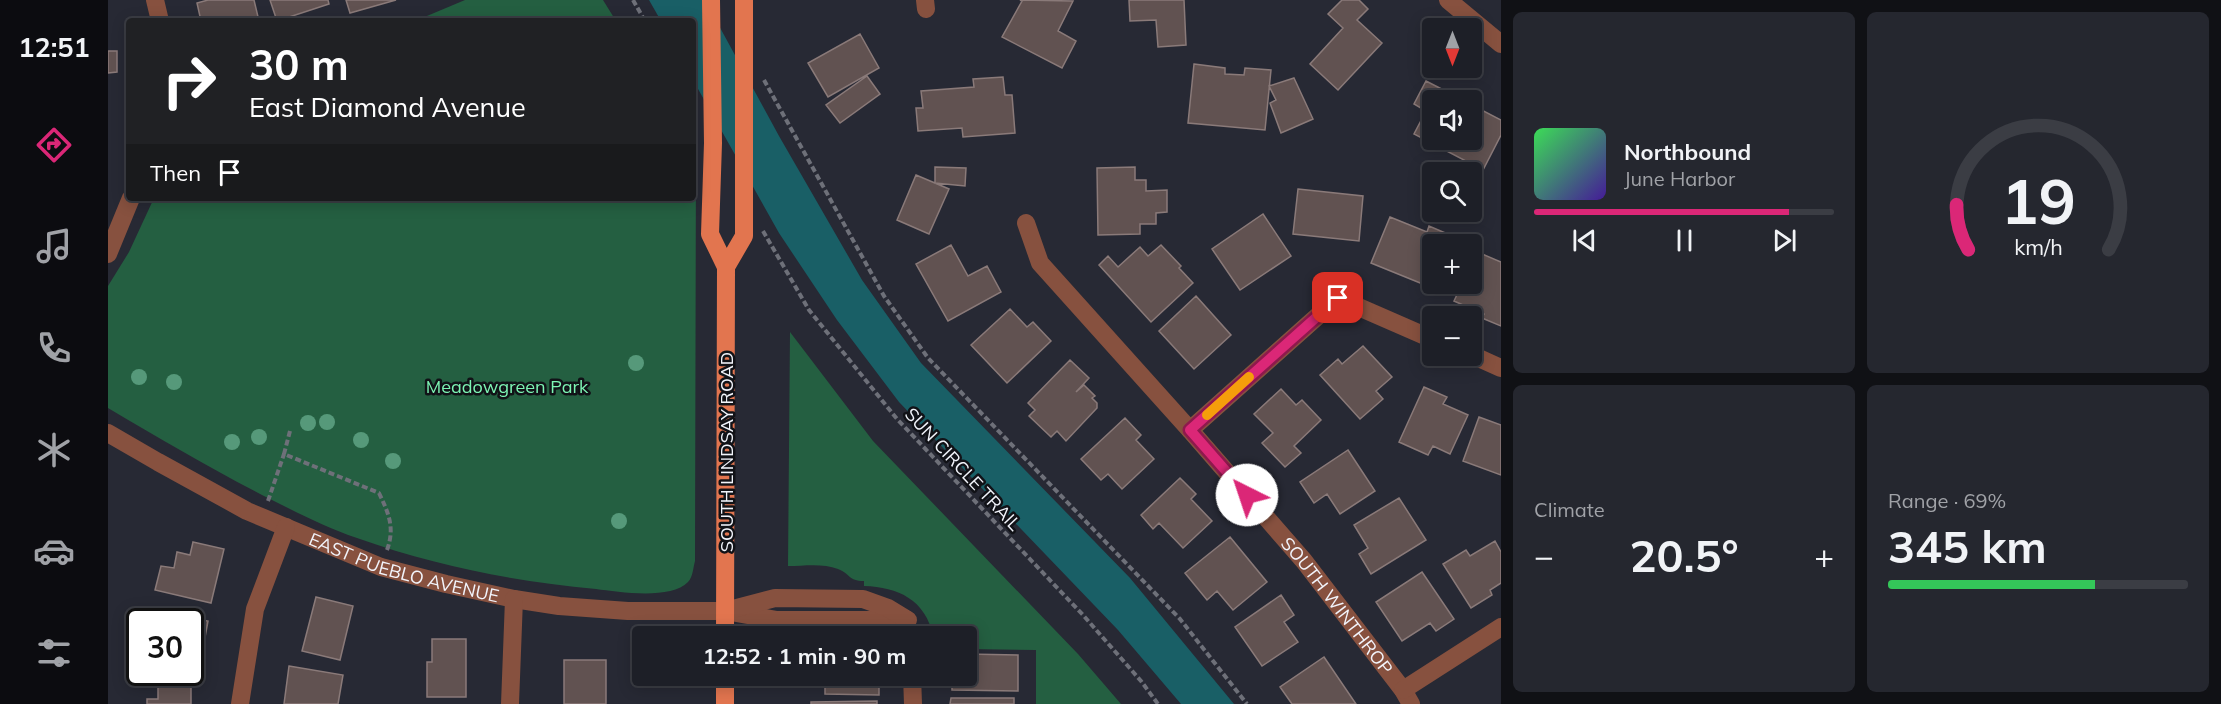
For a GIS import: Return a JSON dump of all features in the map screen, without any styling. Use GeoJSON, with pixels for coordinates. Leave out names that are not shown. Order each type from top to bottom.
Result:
{"type":"FeatureCollection","features":[{"type":"Feature","properties":{"kind":"main road","name":"SOUTH LINDSAY ROAD"},"geometry":{"type":"LineString","coordinates":[[711,0],[710,234],[726,267],[725,626]]}},
{"type":"Feature","properties":{"kind":"main road","name":"SOUTH LINDSAY ROAD"},"geometry":{"type":"LineString","coordinates":[[726,267],[744,236],[744,0]]}},
{"type":"Feature","properties":{"kind":"main road"},"geometry":{"type":"LineString","coordinates":[[725,686],[725,704]]}},
{"type":"Feature","properties":{"kind":"street"},"geometry":{"type":"LineString","coordinates":[[155,0],[159,18]]}},
{"type":"Feature","properties":{"kind":"street"},"geometry":{"type":"LineString","coordinates":[[1448,0],[1501,44]]}},
{"type":"Feature","properties":{"kind":"street"},"geometry":{"type":"LineString","coordinates":[[108,254],[130,201]]}},
{"type":"Feature","properties":{"kind":"street","name":"SOUTH WINTHROP"},"geometry":{"type":"LineString","coordinates":[[1026,223],[1040,263],[1304,561],[1407,697]]}},
{"type":"Feature","properties":{"kind":"street"},"geometry":{"type":"LineString","coordinates":[[1190,430],[1338,298],[1422,335]]}},
{"type":"Feature","properties":{"kind":"street"},"geometry":{"type":"LineString","coordinates":[[1482,359],[1501,368]]}},
{"type":"Feature","properties":{"kind":"street","name":"EAST PUEBLO AVENUE"},"geometry":{"type":"LineString","coordinates":[[108,433],[264,518],[381,567],[514,599],[559,606],[627,610],[725,610],[775,598],[863,599],[888,608],[908,626]]}},
{"type":"Feature","properties":{"kind":"street"},"geometry":{"type":"LineString","coordinates":[[240,704],[255,609],[286,528]]}},
{"type":"Feature","properties":{"kind":"street"},"geometry":{"type":"LineString","coordinates":[[510,704],[514,599]]}},
{"type":"Feature","properties":{"kind":"street"},"geometry":{"type":"LineString","coordinates":[[1407,697],[1501,627]]}},
{"type":"Feature","properties":{"kind":"street"},"geometry":{"type":"LineString","coordinates":[[912,686],[913,704]]}},
{"type":"Feature","properties":{"kind":"path"},"geometry":{"type":"LineString","coordinates":[[633,0],[643,18]]}},
{"type":"Feature","properties":{"kind":"path"},"geometry":{"type":"LineString","coordinates":[[770,90],[884,296],[928,358],[1180,619],[1247,704]]}},
{"type":"Feature","properties":{"kind":"path","name":"SUN CIRCLE TRAIL"},"geometry":{"type":"LineString","coordinates":[[767,238],[809,310],[897,419],[1083,615],[1141,681],[1158,704]]}},
{"type":"Feature","properties":{"kind":"path"},"geometry":{"type":"LineString","coordinates":[[264,518],[290,431]]}},
{"type":"Feature","properties":{"kind":"path"},"geometry":{"type":"LineString","coordinates":[[284,454],[379,493],[391,522],[393,535],[381,567]]}},
{"type":"Feature","properties":{"kind":"green space"},"geometry":{"type":"Polygon","coordinates":[[[465,0],[603,0],[614,18],[422,18],[465,0]]]}},
{"type":"Feature","properties":{"kind":"green space","name":"Meadowgreen Park"},"geometry":{"type":"Polygon","coordinates":[[[153,201],[696,201],[695,561],[690,580],[680,588],[670,591],[631,593],[504,577],[416,557],[357,538],[313,520],[209,466],[108,408],[108,286],[129,252],[153,201]]]}},
{"type":"Feature","properties":{"kind":"green space"},"geometry":{"type":"Polygon","coordinates":[[[790,332],[873,441],[1078,654],[1121,704],[1036,704],[1036,650],[977,649],[977,626],[930,626],[924,613],[917,605],[899,593],[864,586],[864,581],[852,579],[832,567],[788,566],[790,332]]]}},
{"type":"Feature","properties":{"kind":"water"},"geometry":{"type":"Polygon","coordinates":[[[649,0],[705,0],[779,136],[862,280],[921,363],[1130,578],[1234,704],[1181,704],[1118,630],[899,402],[837,320],[779,233],[696,85],[696,18],[659,18],[649,0]]]}},
{"type":"Feature","properties":{"kind":"building"},"geometry":{"type":"Polygon","coordinates":[[[208,0],[254,0],[258,18],[200,18],[197,3],[208,0]]]}},
{"type":"Feature","properties":{"kind":"building"},"geometry":{"type":"Polygon","coordinates":[[[270,0],[328,0],[329,4],[286,18],[276,18],[270,0]]]}},
{"type":"Feature","properties":{"kind":"building"},"geometry":{"type":"Polygon","coordinates":[[[346,0],[396,0],[350,13],[346,0]]]}},
{"type":"Feature","properties":{"kind":"building"},"geometry":{"type":"Polygon","coordinates":[[[1020,0],[1073,1],[1058,31],[1076,41],[1062,68],[1002,37],[1022,1],[1020,0]]]}},
{"type":"Feature","properties":{"kind":"building"},"geometry":{"type":"Polygon","coordinates":[[[1129,0],[1184,0],[1186,45],[1158,47],[1156,20],[1130,21],[1129,0]]]}},
{"type":"Feature","properties":{"kind":"building"},"geometry":{"type":"Polygon","coordinates":[[[1342,0],[1359,0],[1368,9],[1357,20],[1382,43],[1338,90],[1310,64],[1343,28],[1328,14],[1342,0]]]}},
{"type":"Feature","properties":{"kind":"building"},"geometry":{"type":"Polygon","coordinates":[[[860,34],[879,68],[828,97],[808,63],[860,34]]]}},
{"type":"Feature","properties":{"kind":"building"},"geometry":{"type":"Polygon","coordinates":[[[108,51],[117,51],[117,72],[108,73],[108,51]]]}},
{"type":"Feature","properties":{"kind":"building"},"geometry":{"type":"Polygon","coordinates":[[[1194,64],[1225,68],[1225,74],[1244,75],[1245,68],[1271,70],[1265,130],[1188,123],[1194,64]]]}},
{"type":"Feature","properties":{"kind":"building"},"geometry":{"type":"Polygon","coordinates":[[[867,76],[880,94],[840,123],[826,105],[867,76]]]}},
{"type":"Feature","properties":{"kind":"building"},"geometry":{"type":"Polygon","coordinates":[[[1003,77],[1005,95],[1012,95],[1015,133],[963,137],[962,128],[918,131],[916,108],[923,108],[921,91],[974,87],[973,79],[1003,77]]]}},
{"type":"Feature","properties":{"kind":"building"},"geometry":{"type":"Polygon","coordinates":[[[1294,78],[1313,119],[1281,133],[1270,103],[1276,100],[1269,86],[1294,78]]]}},
{"type":"Feature","properties":{"kind":"building"},"geometry":{"type":"Polygon","coordinates":[[[1426,81],[1444,90],[1422,90],[1422,109],[1414,104],[1426,81]]]}},
{"type":"Feature","properties":{"kind":"building"},"geometry":{"type":"Polygon","coordinates":[[[1482,110],[1501,120],[1501,135],[1483,170],[1482,162],[1468,162],[1445,150],[1482,150],[1482,110]]]}},
{"type":"Feature","properties":{"kind":"building"},"geometry":{"type":"Polygon","coordinates":[[[1422,119],[1422,138],[1414,134],[1422,119]]]}},
{"type":"Feature","properties":{"kind":"building"},"geometry":{"type":"Polygon","coordinates":[[[935,167],[966,168],[965,186],[935,183],[935,167]]]}},
{"type":"Feature","properties":{"kind":"building"},"geometry":{"type":"Polygon","coordinates":[[[1135,167],[1135,180],[1146,180],[1146,191],[1167,190],[1167,212],[1156,213],[1156,224],[1140,224],[1140,234],[1098,235],[1097,168],[1135,167]]]}},
{"type":"Feature","properties":{"kind":"building"},"geometry":{"type":"Polygon","coordinates":[[[916,175],[949,189],[929,234],[897,220],[916,175]]]}},
{"type":"Feature","properties":{"kind":"building"},"geometry":{"type":"Polygon","coordinates":[[[1298,189],[1363,196],[1359,241],[1293,234],[1298,189]]]}},
{"type":"Feature","properties":{"kind":"building"},"geometry":{"type":"Polygon","coordinates":[[[1263,214],[1291,256],[1240,290],[1212,249],[1263,214]]]}},
{"type":"Feature","properties":{"kind":"building"},"geometry":{"type":"Polygon","coordinates":[[[1390,217],[1427,232],[1429,226],[1448,234],[1422,234],[1422,284],[1371,263],[1390,217]]]}},
{"type":"Feature","properties":{"kind":"building"},"geometry":{"type":"Polygon","coordinates":[[[951,245],[968,276],[987,266],[1001,292],[948,321],[916,264],[951,245]]]}},
{"type":"Feature","properties":{"kind":"building"},"geometry":{"type":"Polygon","coordinates":[[[1161,245],[1193,283],[1151,322],[1099,265],[1108,256],[1118,267],[1140,247],[1148,256],[1161,245]]]}},
{"type":"Feature","properties":{"kind":"building"},"geometry":{"type":"Polygon","coordinates":[[[1482,254],[1501,262],[1501,326],[1482,318],[1484,314],[1482,306],[1466,306],[1454,301],[1457,294],[1482,294],[1482,254]]]}},
{"type":"Feature","properties":{"kind":"building"},"geometry":{"type":"Polygon","coordinates":[[[1196,296],[1231,335],[1194,369],[1159,331],[1196,296]]]}},
{"type":"Feature","properties":{"kind":"building"},"geometry":{"type":"Polygon","coordinates":[[[1010,309],[1027,327],[1033,322],[1051,341],[1007,383],[971,345],[1010,309]]]}},
{"type":"Feature","properties":{"kind":"building"},"geometry":{"type":"Polygon","coordinates":[[[1363,346],[1392,377],[1376,391],[1383,399],[1360,419],[1320,375],[1338,359],[1342,364],[1363,346]]]}},
{"type":"Feature","properties":{"kind":"building"},"geometry":{"type":"Polygon","coordinates":[[[1070,360],[1089,378],[1076,392],[1084,385],[1095,396],[1092,398],[1097,403],[1097,408],[1066,441],[1057,431],[1051,437],[1029,416],[1035,410],[1028,403],[1070,360]]]}},
{"type":"Feature","properties":{"kind":"building"},"geometry":{"type":"Polygon","coordinates":[[[1424,387],[1447,397],[1443,404],[1468,415],[1450,454],[1433,446],[1428,455],[1399,442],[1424,387]]]}},
{"type":"Feature","properties":{"kind":"building"},"geometry":{"type":"Polygon","coordinates":[[[1281,389],[1296,405],[1302,400],[1321,420],[1294,446],[1301,453],[1285,467],[1262,443],[1273,433],[1254,414],[1281,389]]]}},
{"type":"Feature","properties":{"kind":"building"},"geometry":{"type":"Polygon","coordinates":[[[1479,417],[1501,425],[1501,475],[1463,461],[1479,417]]]}},
{"type":"Feature","properties":{"kind":"building"},"geometry":{"type":"Polygon","coordinates":[[[1125,418],[1141,435],[1136,440],[1154,459],[1122,489],[1108,474],[1101,480],[1081,459],[1125,418]]]}},
{"type":"Feature","properties":{"kind":"building"},"geometry":{"type":"Polygon","coordinates":[[[1348,450],[1375,491],[1340,514],[1327,494],[1314,503],[1300,482],[1348,450]]]}},
{"type":"Feature","properties":{"kind":"building"},"geometry":{"type":"Polygon","coordinates":[[[1180,478],[1196,494],[1191,499],[1212,521],[1183,548],[1159,523],[1153,529],[1141,515],[1180,478]]]}},
{"type":"Feature","properties":{"kind":"building"},"geometry":{"type":"Polygon","coordinates":[[[1399,498],[1426,540],[1371,574],[1359,554],[1368,548],[1354,525],[1399,498]]]}},
{"type":"Feature","properties":{"kind":"building"},"geometry":{"type":"Polygon","coordinates":[[[1230,537],[1267,582],[1233,610],[1217,591],[1207,600],[1185,573],[1230,537]]]}},
{"type":"Feature","properties":{"kind":"building"},"geometry":{"type":"Polygon","coordinates":[[[1495,541],[1501,552],[1501,583],[1490,590],[1492,595],[1471,608],[1443,564],[1466,550],[1470,556],[1495,541]]]}},
{"type":"Feature","properties":{"kind":"building"},"geometry":{"type":"Polygon","coordinates":[[[193,542],[224,549],[211,603],[155,590],[161,566],[174,568],[177,552],[190,555],[193,542]]]}},
{"type":"Feature","properties":{"kind":"building"},"geometry":{"type":"Polygon","coordinates":[[[1422,572],[1454,619],[1436,631],[1430,623],[1402,641],[1376,602],[1422,572]]]}},
{"type":"Feature","properties":{"kind":"building"},"geometry":{"type":"Polygon","coordinates":[[[1281,595],[1294,615],[1284,622],[1298,642],[1262,666],[1235,627],[1281,595]]]}},
{"type":"Feature","properties":{"kind":"building"},"geometry":{"type":"Polygon","coordinates":[[[316,597],[353,606],[340,660],[302,651],[316,597]]]}},
{"type":"Feature","properties":{"kind":"building"},"geometry":{"type":"Polygon","coordinates":[[[204,620],[208,621],[204,643],[204,620]]]}},
{"type":"Feature","properties":{"kind":"building"},"geometry":{"type":"Polygon","coordinates":[[[432,639],[466,639],[466,697],[427,697],[427,662],[432,662],[432,639]]]}},
{"type":"Feature","properties":{"kind":"building"},"geometry":{"type":"Polygon","coordinates":[[[977,654],[1018,655],[1018,691],[952,690],[952,686],[977,686],[977,654]]]}},
{"type":"Feature","properties":{"kind":"building"},"geometry":{"type":"Polygon","coordinates":[[[1324,657],[1356,704],[1292,704],[1280,687],[1324,657]]]}},
{"type":"Feature","properties":{"kind":"building"},"geometry":{"type":"Polygon","coordinates":[[[564,660],[606,660],[606,704],[564,704],[564,660]]]}},
{"type":"Feature","properties":{"kind":"building"},"geometry":{"type":"Polygon","coordinates":[[[289,666],[343,675],[338,704],[284,704],[289,666]]]}},
{"type":"Feature","properties":{"kind":"building"},"geometry":{"type":"Polygon","coordinates":[[[825,686],[879,686],[879,695],[825,694],[825,686]]]}},
{"type":"Feature","properties":{"kind":"building"},"geometry":{"type":"Polygon","coordinates":[[[158,687],[191,687],[191,704],[147,704],[147,699],[158,699],[158,687]]]}},
{"type":"Feature","properties":{"kind":"building"},"geometry":{"type":"Polygon","coordinates":[[[951,698],[1014,698],[1014,704],[950,704],[951,698]]]}},
{"type":"Feature","properties":{"kind":"building"},"geometry":{"type":"Polygon","coordinates":[[[877,701],[877,704],[811,704],[811,702],[877,701]]]}},
{"type":"Feature","properties":{"kind":"slow traffic"},"geometry":{"type":"LineString","coordinates":[[1207,415],[1249,377]]}},
{"type":"Feature","properties":{"kind":"route"},"geometry":{"type":"LineString","coordinates":[[1247,495],[1190,430],[1338,298]]}}]}
